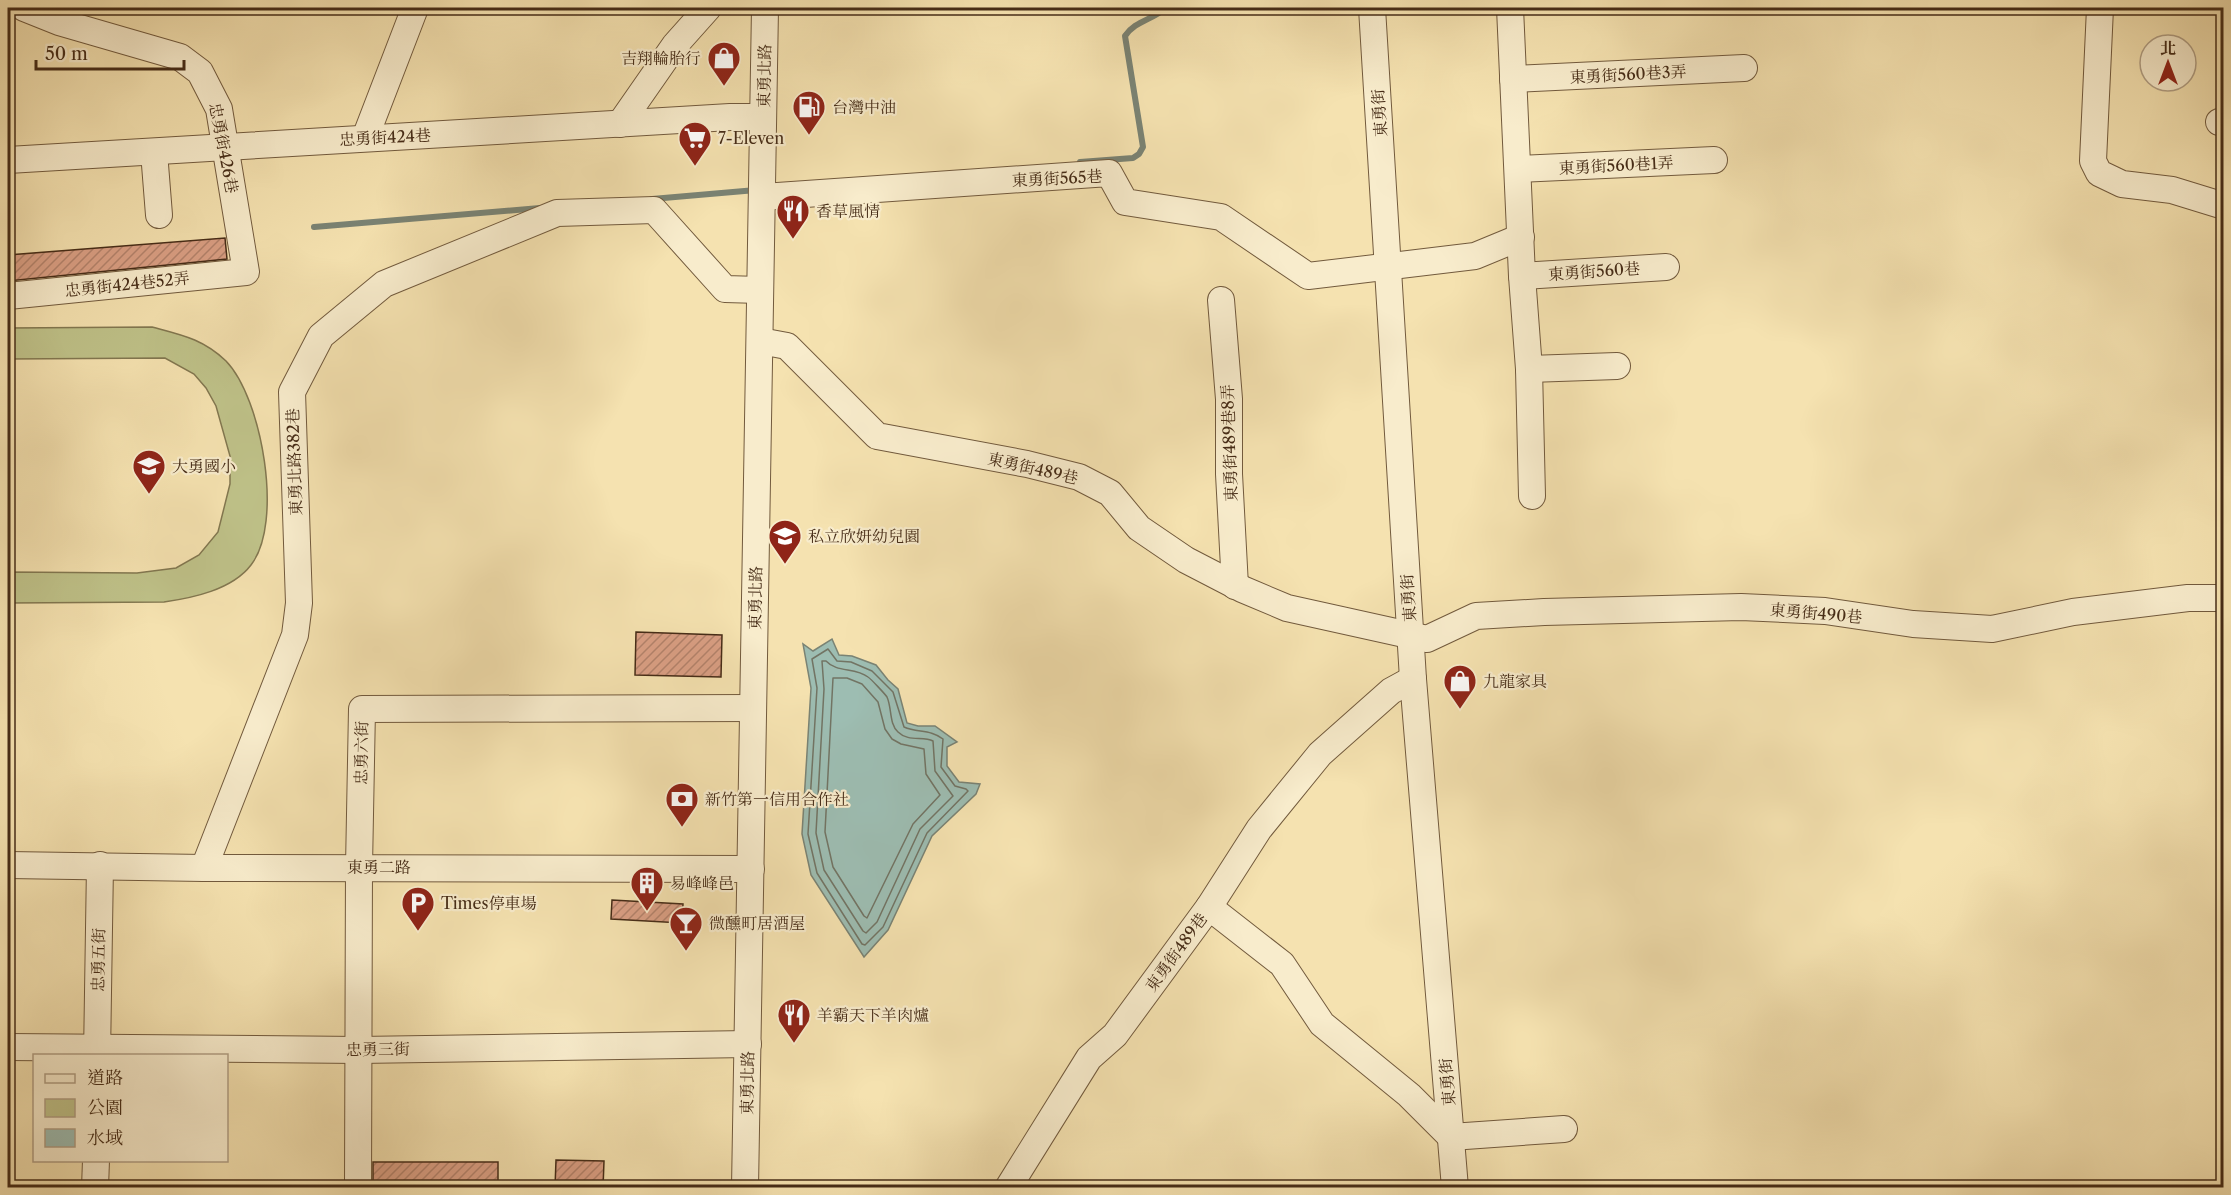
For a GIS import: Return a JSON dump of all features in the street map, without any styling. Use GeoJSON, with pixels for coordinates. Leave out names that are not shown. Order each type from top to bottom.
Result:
{"type":"FeatureCollection","features":[{"type":"Feature","properties":{"kind":"street","name":"忠勇街426巷"},"geometry":{"type":"LineString","coordinates":[[24,8],[68,25],[180,57],[200,72],[219,109],[246,272]]}},
{"type":"Feature","properties":{"kind":"street"},"geometry":{"type":"LineString","coordinates":[[365,138],[415,8]]}},
{"type":"Feature","properties":{"kind":"street"},"geometry":{"type":"LineString","coordinates":[[620,124],[675,45],[708,8]]}},
{"type":"Feature","properties":{"kind":"street","name":"東勇北路"},"geometry":{"type":"LineString","coordinates":[[745,1188],[765,8]]}},
{"type":"Feature","properties":{"kind":"street","name":"東勇街"},"geometry":{"type":"LineString","coordinates":[[1372,8],[1413,680],[1455,1188]]}},
{"type":"Feature","properties":{"kind":"street"},"geometry":{"type":"LineString","coordinates":[[1510,8],[1522,276],[1529,369],[1532,496]]}},
{"type":"Feature","properties":{"kind":"street"},"geometry":{"type":"LineString","coordinates":[[2100,8],[2093,161],[2099,173],[2122,184],[2172,190],[2223,206]]}},
{"type":"Feature","properties":{"kind":"street","name":"東勇街560巷3弄"},"geometry":{"type":"LineString","coordinates":[[1513,80],[1744,68]]}},
{"type":"Feature","properties":{"kind":"street","name":"忠勇街424巷"},"geometry":{"type":"LineString","coordinates":[[8,160],[763,117]]}},
{"type":"Feature","properties":{"kind":"street"},"geometry":{"type":"LineString","coordinates":[[154,152],[159,215]]}},
{"type":"Feature","properties":{"kind":"street","name":"東勇街560巷1弄"},"geometry":{"type":"LineString","coordinates":[[1518,169],[1714,160]]}},
{"type":"Feature","properties":{"kind":"street","name":"東勇街565巷"},"geometry":{"type":"LineString","coordinates":[[762,189],[1109,173],[1125,202],[1221,218],[1308,276],[1389,267]]}},
{"type":"Feature","properties":{"kind":"street","name":"東勇北路382巷"},"geometry":{"type":"LineString","coordinates":[[204,868],[295,635],[298,603],[292,392],[321,336],[384,284],[557,213],[654,210],[725,289],[760,290]]}},
{"type":"Feature","properties":{"kind":"street"},"geometry":{"type":"LineString","coordinates":[[1389,267],[1475,256],[1521,237]]}},
{"type":"Feature","properties":{"kind":"street","name":"東勇街560巷"},"geometry":{"type":"LineString","coordinates":[[1522,276],[1666,267]]}},
{"type":"Feature","properties":{"kind":"street","name":"忠勇街424巷52弄"},"geometry":{"type":"LineString","coordinates":[[8,296],[246,272]]}},
{"type":"Feature","properties":{"kind":"street","name":"東勇街489巷8弄"},"geometry":{"type":"LineString","coordinates":[[1221,300],[1229,399],[1229,474],[1235,586]]}},
{"type":"Feature","properties":{"kind":"street","name":"東勇街489巷"},"geometry":{"type":"LineString","coordinates":[[760,341],[787,346],[877,436],[1027,464],[1079,477],[1110,493],[1139,528],[1186,560],[1235,586],[1287,608],[1411,635]]}},
{"type":"Feature","properties":{"kind":"street"},"geometry":{"type":"LineString","coordinates":[[1529,369],[1617,366]]}},
{"type":"Feature","properties":{"kind":"street","name":"東勇街490巷"},"geometry":{"type":"LineString","coordinates":[[1411,635],[1426,639],[1476,616],[1741,607],[1825,611],[1913,624],[1992,629],[2073,612],[2188,598],[2223,598]]}},
{"type":"Feature","properties":{"kind":"street"},"geometry":{"type":"LineString","coordinates":[[1209,907],[1259,829],[1320,754],[1391,691],[1413,680]]}},
{"type":"Feature","properties":{"kind":"street","name":"忠勇六街"},"geometry":{"type":"LineString","coordinates":[[358,1188],[358,867],[362,709],[753,708]]}},
{"type":"Feature","properties":{"kind":"street","name":"東勇二路"},"geometry":{"type":"LineString","coordinates":[[8,865],[204,868],[751,869]]}},
{"type":"Feature","properties":{"kind":"street","name":"忠勇五街"},"geometry":{"type":"LineString","coordinates":[[97,1052],[100,866]]}},
{"type":"Feature","properties":{"kind":"street","name":"東勇街489巷"},"geometry":{"type":"LineString","coordinates":[[1008,1188],[1089,1058],[1115,1035],[1209,907],[1282,964],[1322,1024],[1409,1095],[1451,1137]]}},
{"type":"Feature","properties":{"kind":"street","name":"忠勇三街"},"geometry":{"type":"LineString","coordinates":[[8,1047],[97,1052],[748,1044]]}},
{"type":"Feature","properties":{"kind":"street"},"geometry":{"type":"LineString","coordinates":[[1451,1137],[1564,1129]]}},
{"type":"Feature","properties":{"kind":"street"},"geometry":{"type":"LineString","coordinates":[[95,1188],[96,1162]]}},
{"type":"Feature","properties":{"kind":"green space"},"geometry":{"type":"Polygon","coordinates":[[[152,327],[192,339],[209,348],[226,361],[239,379],[250,403],[264,461],[267,492],[266,521],[261,546],[251,565],[243,574],[223,587],[199,595],[164,602],[8,603],[8,572],[137,573],[176,568],[199,555],[218,532],[230,484],[230,456],[216,406],[206,388],[194,374],[165,358],[8,359],[8,328],[152,327]]]}},
{"type":"Feature","properties":{"kind":"water"},"geometry":{"type":"Polygon","coordinates":[[[832,639],[839,655],[852,656],[876,665],[898,689],[907,723],[918,726],[935,726],[957,742],[947,747],[947,766],[959,782],[980,784],[976,794],[932,836],[888,930],[864,957],[811,875],[802,834],[811,688],[803,644],[813,651],[832,639]]]}},
{"type":"Feature","properties":{"kind":"building"},"geometry":{"type":"Polygon","coordinates":[[[225,238],[227,259],[8,281],[8,255],[225,238]]]}},
{"type":"Feature","properties":{"kind":"building"},"geometry":{"type":"Polygon","coordinates":[[[636,632],[722,635],[721,677],[635,675],[636,632]]]}},
{"type":"Feature","properties":{"kind":"building","name":"易峰峰邑"},"geometry":{"type":"Polygon","coordinates":[[[612,900],[683,904],[682,923],[611,919],[612,900]]]}},
{"type":"Feature","properties":{"kind":"building"},"geometry":{"type":"Polygon","coordinates":[[[556,1160],[604,1161],[603,1188],[555,1188],[556,1160]]]}},
{"type":"Feature","properties":{"kind":"building"},"geometry":{"type":"Polygon","coordinates":[[[373,1162],[498,1162],[498,1188],[373,1188],[373,1162]]]}},
{"type":"Feature","properties":{"kind":"waterway"},"geometry":{"type":"LineString","coordinates":[[1080,162],[1133,158],[1143,147],[1125,36],[1134,27],[1166,8]]}},
{"type":"Feature","properties":{"kind":"waterway"},"geometry":{"type":"LineString","coordinates":[[652,199],[756,190]]}},
{"type":"Feature","properties":{"kind":"waterway"},"geometry":{"type":"LineString","coordinates":[[314,227],[540,208]]}},
{"type":"Feature","properties":{"kind":"place","name":"吉翔輪胎行"},"geometry":{"type":"Point","coordinates":[724,87]}},
{"type":"Feature","properties":{"kind":"place","name":"台灣中油"},"geometry":{"type":"Point","coordinates":[809,136]}},
{"type":"Feature","properties":{"kind":"place","name":"7-Eleven"},"geometry":{"type":"Point","coordinates":[695,167]}},
{"type":"Feature","properties":{"kind":"place","name":"香草風情"},"geometry":{"type":"Point","coordinates":[793,240]}},
{"type":"Feature","properties":{"kind":"place","name":"大勇國小"},"geometry":{"type":"Point","coordinates":[149,495]}},
{"type":"Feature","properties":{"kind":"place","name":"私立欣妍幼兒園"},"geometry":{"type":"Point","coordinates":[785,565]}},
{"type":"Feature","properties":{"kind":"place","name":"九龍家具"},"geometry":{"type":"Point","coordinates":[1460,710]}},
{"type":"Feature","properties":{"kind":"place","name":"新竹第一信用合作社"},"geometry":{"type":"Point","coordinates":[682,828]}},
{"type":"Feature","properties":{"kind":"place","name":"易峰峰邑"},"geometry":{"type":"Point","coordinates":[647,912]}},
{"type":"Feature","properties":{"kind":"place","name":"Times停車場"},"geometry":{"type":"Point","coordinates":[418,932]}},
{"type":"Feature","properties":{"kind":"place","name":"微醺町居酒屋"},"geometry":{"type":"Point","coordinates":[686,952]}},
{"type":"Feature","properties":{"kind":"place","name":"羊霸天下羊肉爐"},"geometry":{"type":"Point","coordinates":[794,1044]}}]}
